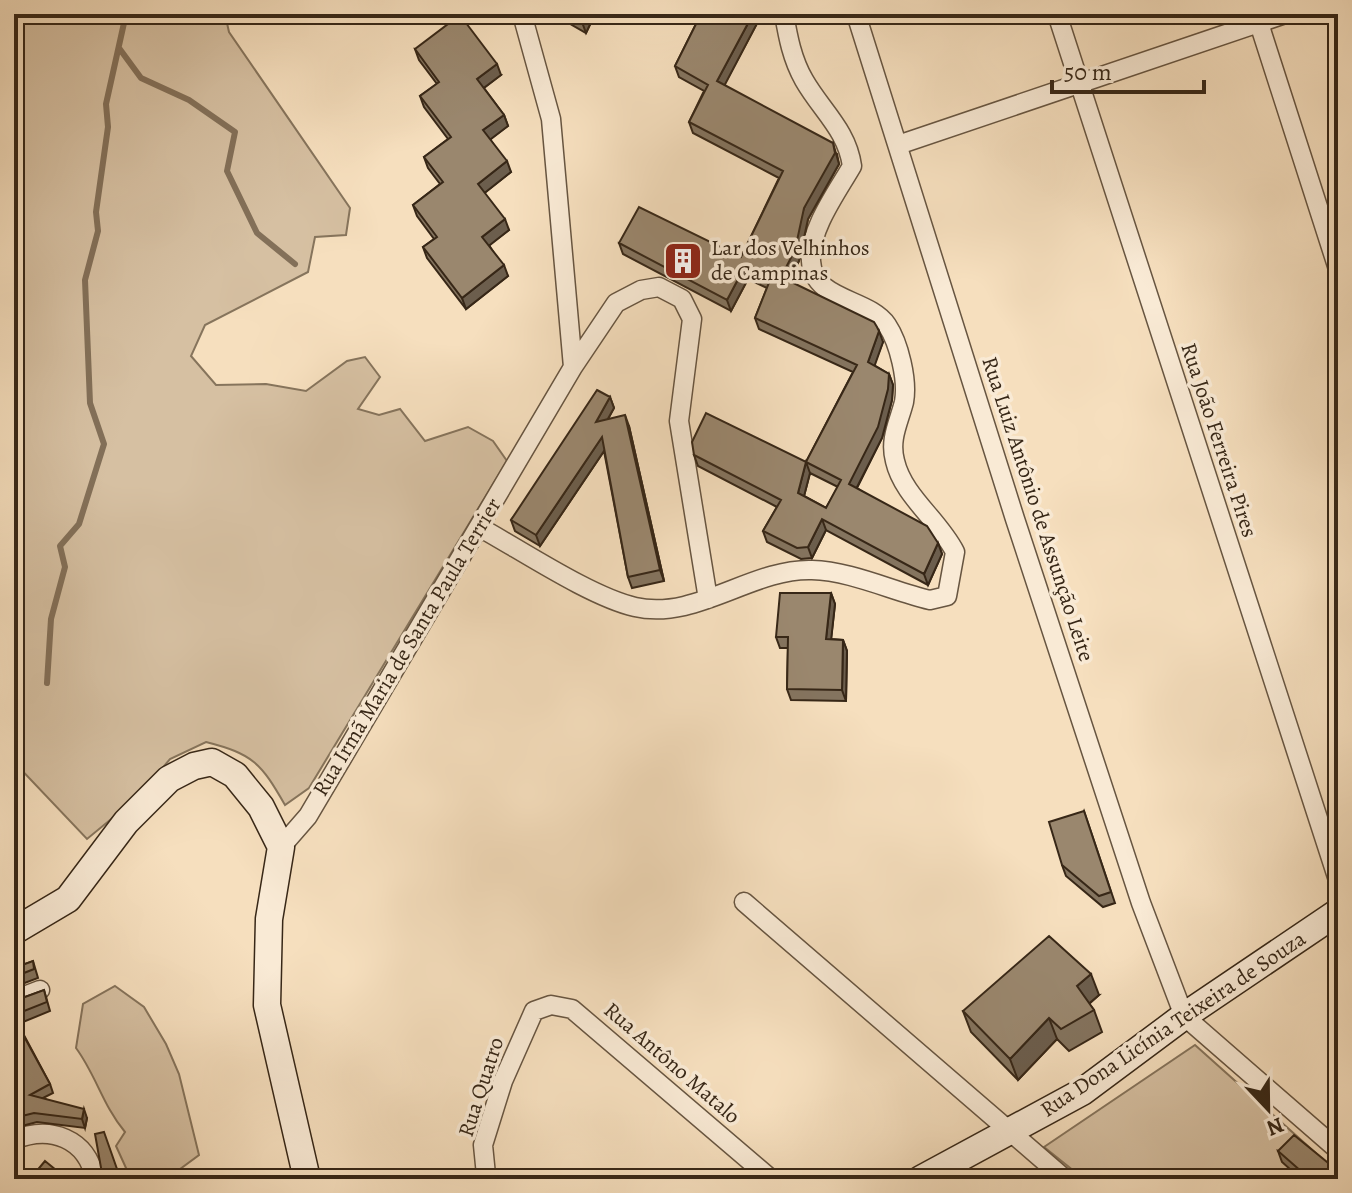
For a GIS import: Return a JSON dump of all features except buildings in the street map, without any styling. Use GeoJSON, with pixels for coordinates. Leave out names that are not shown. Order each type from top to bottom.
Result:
{"type":"FeatureCollection","features":[{"type":"Feature","properties":{"kind":"main road"},"geometry":{"type":"LineString","coordinates":[[14,931],[68,899],[126,822],[169,779],[194,766],[212,762],[235,775],[261,807],[281,847],[269,919],[267,1005],[307,1179]]}},
{"type":"Feature","properties":{"kind":"main road","name":"Rua Dona Licínia Teixeira de Souza"},"geometry":{"type":"LineString","coordinates":[[921,1179],[1082,1092],[1184,1016],[1338,912]]}},
{"type":"Feature","properties":{"kind":"street"},"geometry":{"type":"LineString","coordinates":[[522,14],[551,119],[573,367]]}},
{"type":"Feature","properties":{"kind":"street"},"geometry":{"type":"LineString","coordinates":[[479,527],[604,595],[635,607],[680,607],[768,579],[811,570],[930,600],[947,596],[952,585],[955,552],[900,478],[895,462],[892,439],[905,391],[888,327],[877,314],[829,291],[811,264],[812,246],[852,166],[845,138],[804,80],[791,51],[784,14]]}},
{"type":"Feature","properties":{"kind":"street","name":"Rua Luiz Antônio de Assunção Leite"},"geometry":{"type":"LineString","coordinates":[[856,14],[1029,563],[1141,903],[1184,1016]]}},
{"type":"Feature","properties":{"kind":"street","name":"Rua João Ferreira Pires"},"geometry":{"type":"LineString","coordinates":[[1057,14],[1338,880]]}},
{"type":"Feature","properties":{"kind":"street"},"geometry":{"type":"LineString","coordinates":[[898,145],[1257,18],[1285,14]]}},
{"type":"Feature","properties":{"kind":"street"},"geometry":{"type":"LineString","coordinates":[[1257,18],[1338,269]]}},
{"type":"Feature","properties":{"kind":"street","name":"Rua Irmã Maria de Santa Paula Terrier"},"geometry":{"type":"LineString","coordinates":[[281,847],[308,816],[573,367],[616,303],[641,290],[659,287],[682,299],[692,319],[679,421],[708,599]]}},
{"type":"Feature","properties":{"kind":"street"},"geometry":{"type":"LineString","coordinates":[[744,902],[1065,1179]]}},
{"type":"Feature","properties":{"kind":"street"},"geometry":{"type":"LineString","coordinates":[[14,1000],[40,990]]}},
{"type":"Feature","properties":{"kind":"street","name":"Rua Antôno Matalo"},"geometry":{"type":"LineString","coordinates":[[534,1011],[551,1005],[572,1009],[771,1179]]}},
{"type":"Feature","properties":{"kind":"street","name":"Rua Quatro"},"geometry":{"type":"LineString","coordinates":[[490,1179],[486,1175],[483,1145],[503,1081],[534,1011]]}},
{"type":"Feature","properties":{"kind":"street"},"geometry":{"type":"LineString","coordinates":[[1184,1016],[1338,1150]]}},
{"type":"Feature","properties":{"kind":"street"},"geometry":{"type":"LineString","coordinates":[[14,1140],[30,1133],[66,1137],[86,1156],[95,1179]]}},
{"type":"Feature","properties":{"kind":"shaded area"},"geometry":{"type":"Polygon","coordinates":[[[14,14],[225,14],[229,32],[350,208],[346,235],[315,237],[308,272],[205,325],[191,356],[216,385],[266,384],[306,391],[347,361],[365,357],[380,377],[358,409],[379,415],[400,409],[425,441],[468,427],[493,441],[507,461],[309,788],[285,805],[254,762],[235,751],[206,742],[170,759],[138,797],[87,839],[14,762],[14,14]]]}},
{"type":"Feature","properties":{"kind":"shaded area"},"geometry":{"type":"Polygon","coordinates":[[[115,986],[144,1007],[179,1074],[199,1155],[172,1175],[172,1179],[131,1179],[116,1146],[125,1132],[76,1048],[83,1004],[115,986]]]}},
{"type":"Feature","properties":{"kind":"shaded area"},"geometry":{"type":"Polygon","coordinates":[[[1195,1045],[1338,1173],[1338,1179],[1084,1179],[1044,1147],[1195,1045]]]}},
{"type":"Feature","properties":{"kind":"waterway"},"geometry":{"type":"LineString","coordinates":[[47,683],[51,619],[65,567],[60,546],[79,524],[104,444],[90,403],[85,280],[98,231],[96,212],[108,127],[106,104],[126,14]]}},
{"type":"Feature","properties":{"kind":"waterway"},"geometry":{"type":"LineString","coordinates":[[119,48],[141,78],[189,100],[235,132],[227,171],[257,233],[295,264]]}},
{"type":"Feature","properties":{"kind":"place","name":"Lar dos Velhinhos de Campinas"},"geometry":{"type":"Point","coordinates":[683,261]}}]}
